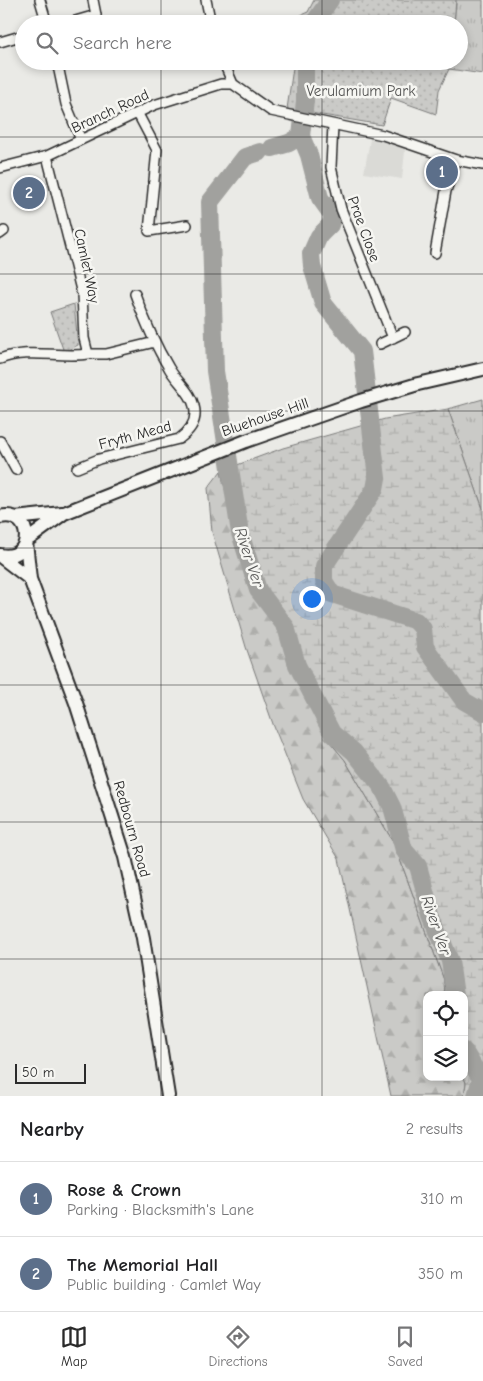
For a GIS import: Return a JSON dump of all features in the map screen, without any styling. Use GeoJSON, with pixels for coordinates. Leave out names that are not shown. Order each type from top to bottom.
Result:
{"type":"FeatureCollection","features":[{"type":"Feature","properties":{"kind":"main road","name":"Bluehouse Hill"},"geometry":{"type":"LineString","coordinates":[[0,555],[12,556],[18,553],[26,542],[64,513],[207,455],[366,400],[483,369]]}},
{"type":"Feature","properties":{"kind":"main road"},"geometry":{"type":"LineString","coordinates":[[0,504],[9,517]]}},
{"type":"Feature","properties":{"kind":"main road","name":"Bluehouse Hill"},"geometry":{"type":"LineString","coordinates":[[9,517],[64,513]]}},
{"type":"Feature","properties":{"kind":"main road","name":"Redbourn Road"},"geometry":{"type":"LineString","coordinates":[[9,517],[25,528],[30,580],[79,712],[125,857],[143,938],[168,1096]]}},
{"type":"Feature","properties":{"kind":"main road"},"geometry":{"type":"LineString","coordinates":[[0,555],[30,580]]}},
{"type":"Feature","properties":{"kind":"street"},"geometry":{"type":"LineString","coordinates":[[40,0],[44,15]]}},
{"type":"Feature","properties":{"kind":"street"},"geometry":{"type":"LineString","coordinates":[[94,0],[96,15]]}},
{"type":"Feature","properties":{"kind":"street"},"geometry":{"type":"LineString","coordinates":[[206,0],[209,15]]}},
{"type":"Feature","properties":{"kind":"street"},"geometry":{"type":"LineString","coordinates":[[0,42],[15,38]]}},
{"type":"Feature","properties":{"kind":"street"},"geometry":{"type":"LineString","coordinates":[[59,70],[66,104],[80,140]]}},
{"type":"Feature","properties":{"kind":"street"},"geometry":{"type":"LineString","coordinates":[[227,70],[233,84],[271,111],[333,126],[397,138],[456,160],[483,165]]}},
{"type":"Feature","properties":{"kind":"street","name":"Branch Road"},"geometry":{"type":"LineString","coordinates":[[0,168],[47,156],[154,105],[221,84],[233,84]]}},
{"type":"Feature","properties":{"kind":"street"},"geometry":{"type":"LineString","coordinates":[[138,114],[157,150],[149,231],[187,225]]}},
{"type":"Feature","properties":{"kind":"street","name":"Prae Close"},"geometry":{"type":"LineString","coordinates":[[333,126],[331,167],[341,209],[393,338]]}},
{"type":"Feature","properties":{"kind":"street","name":"Camlet Way"},"geometry":{"type":"LineString","coordinates":[[47,156],[82,294],[84,338],[88,354]]}},
{"type":"Feature","properties":{"kind":"street"},"geometry":{"type":"LineString","coordinates":[[435,252],[446,191],[456,160]]}},
{"type":"Feature","properties":{"kind":"street","name":"Fryth Mead"},"geometry":{"type":"LineString","coordinates":[[77,468],[90,467],[179,439],[191,428],[195,413],[194,406],[168,368],[155,342],[143,304],[135,294]]}},
{"type":"Feature","properties":{"kind":"street"},"geometry":{"type":"LineString","coordinates":[[380,344],[405,332]]}},
{"type":"Feature","properties":{"kind":"street"},"geometry":{"type":"LineString","coordinates":[[0,359],[10,355],[24,354],[68,356],[106,354],[155,342]]}},
{"type":"Feature","properties":{"kind":"street"},"geometry":{"type":"LineString","coordinates":[[1,446],[16,470]]}},
{"type":"Feature","properties":{"kind":"shaded area"},"geometry":{"type":"Polygon","coordinates":[[[371,134],[406,142],[402,179],[364,173],[371,134]]]}},
{"type":"Feature","properties":{"kind":"green space"},"geometry":{"type":"Polygon","coordinates":[[[314,0],[456,0],[455,15],[301,15],[308,12],[314,0]]]}},
{"type":"Feature","properties":{"kind":"green space"},"geometry":{"type":"Polygon","coordinates":[[[456,0],[483,0],[483,74],[456,70],[468,70],[468,15],[455,15],[456,0]]]}},
{"type":"Feature","properties":{"kind":"green space","name":"Verulamium Park"},"geometry":{"type":"Polygon","coordinates":[[[293,70],[449,70],[439,90],[436,114],[391,98],[382,125],[287,109],[293,70]]]}},
{"type":"Feature","properties":{"kind":"green space"},"geometry":{"type":"Polygon","coordinates":[[[74,304],[78,345],[64,352],[50,312],[74,304]]]}},
{"type":"Feature","properties":{"kind":"green space"},"geometry":{"type":"Polygon","coordinates":[[[483,399],[483,509],[448,409],[483,399]]]}},
{"type":"Feature","properties":{"kind":"green space"},"geometry":{"type":"Polygon","coordinates":[[[448,409],[483,509],[483,1096],[464,1096],[465,1081],[468,1081],[468,991],[445,991],[444,980],[394,843],[345,760],[324,735],[299,678],[283,635],[255,592],[235,532],[221,471],[283,448],[385,419],[448,409]]]}},
{"type":"Feature","properties":{"kind":"green space"},"geometry":{"type":"Polygon","coordinates":[[[221,471],[235,532],[255,592],[283,635],[299,678],[324,734],[345,760],[394,843],[444,980],[445,991],[423,991],[423,1081],[465,1081],[464,1096],[391,1096],[339,859],[303,799],[273,724],[246,647],[212,532],[208,488],[221,471]]]}},
{"type":"Feature","properties":{"kind":"waterway","name":"River Ver"},"geometry":{"type":"LineString","coordinates":[[319,15],[330,0]]}},
{"type":"Feature","properties":{"kind":"waterway","name":"River Ver"},"geometry":{"type":"LineString","coordinates":[[272,148],[289,143],[301,136],[305,101],[305,70]]}},
{"type":"Feature","properties":{"kind":"waterway","name":"River Ver"},"geometry":{"type":"LineString","coordinates":[[301,136],[309,155],[320,198],[333,216],[330,225],[319,236],[311,254],[312,266],[323,303],[362,351],[377,478],[375,489],[324,566],[324,581],[332,594],[416,621],[423,629],[425,647],[464,701],[483,712]]}},
{"type":"Feature","properties":{"kind":"waterway","name":"River Ver"},"geometry":{"type":"LineString","coordinates":[[260,152],[245,157],[210,202],[215,371],[240,533],[258,590],[286,627],[297,665],[332,733],[354,752],[382,787],[392,807],[404,850],[418,866],[432,916],[450,961],[454,991]]}},
{"type":"Feature","properties":{"kind":"waterway","name":"River Ver"},"geometry":{"type":"LineString","coordinates":[[468,1058],[481,1079],[476,1096]]}},
{"type":"Feature","properties":{"kind":"place","name":"Rose & Crown"},"geometry":{"type":"Point","coordinates":[442,172]}},
{"type":"Feature","properties":{"kind":"place","name":"The Memorial Hall"},"geometry":{"type":"Point","coordinates":[29,193]}}]}
